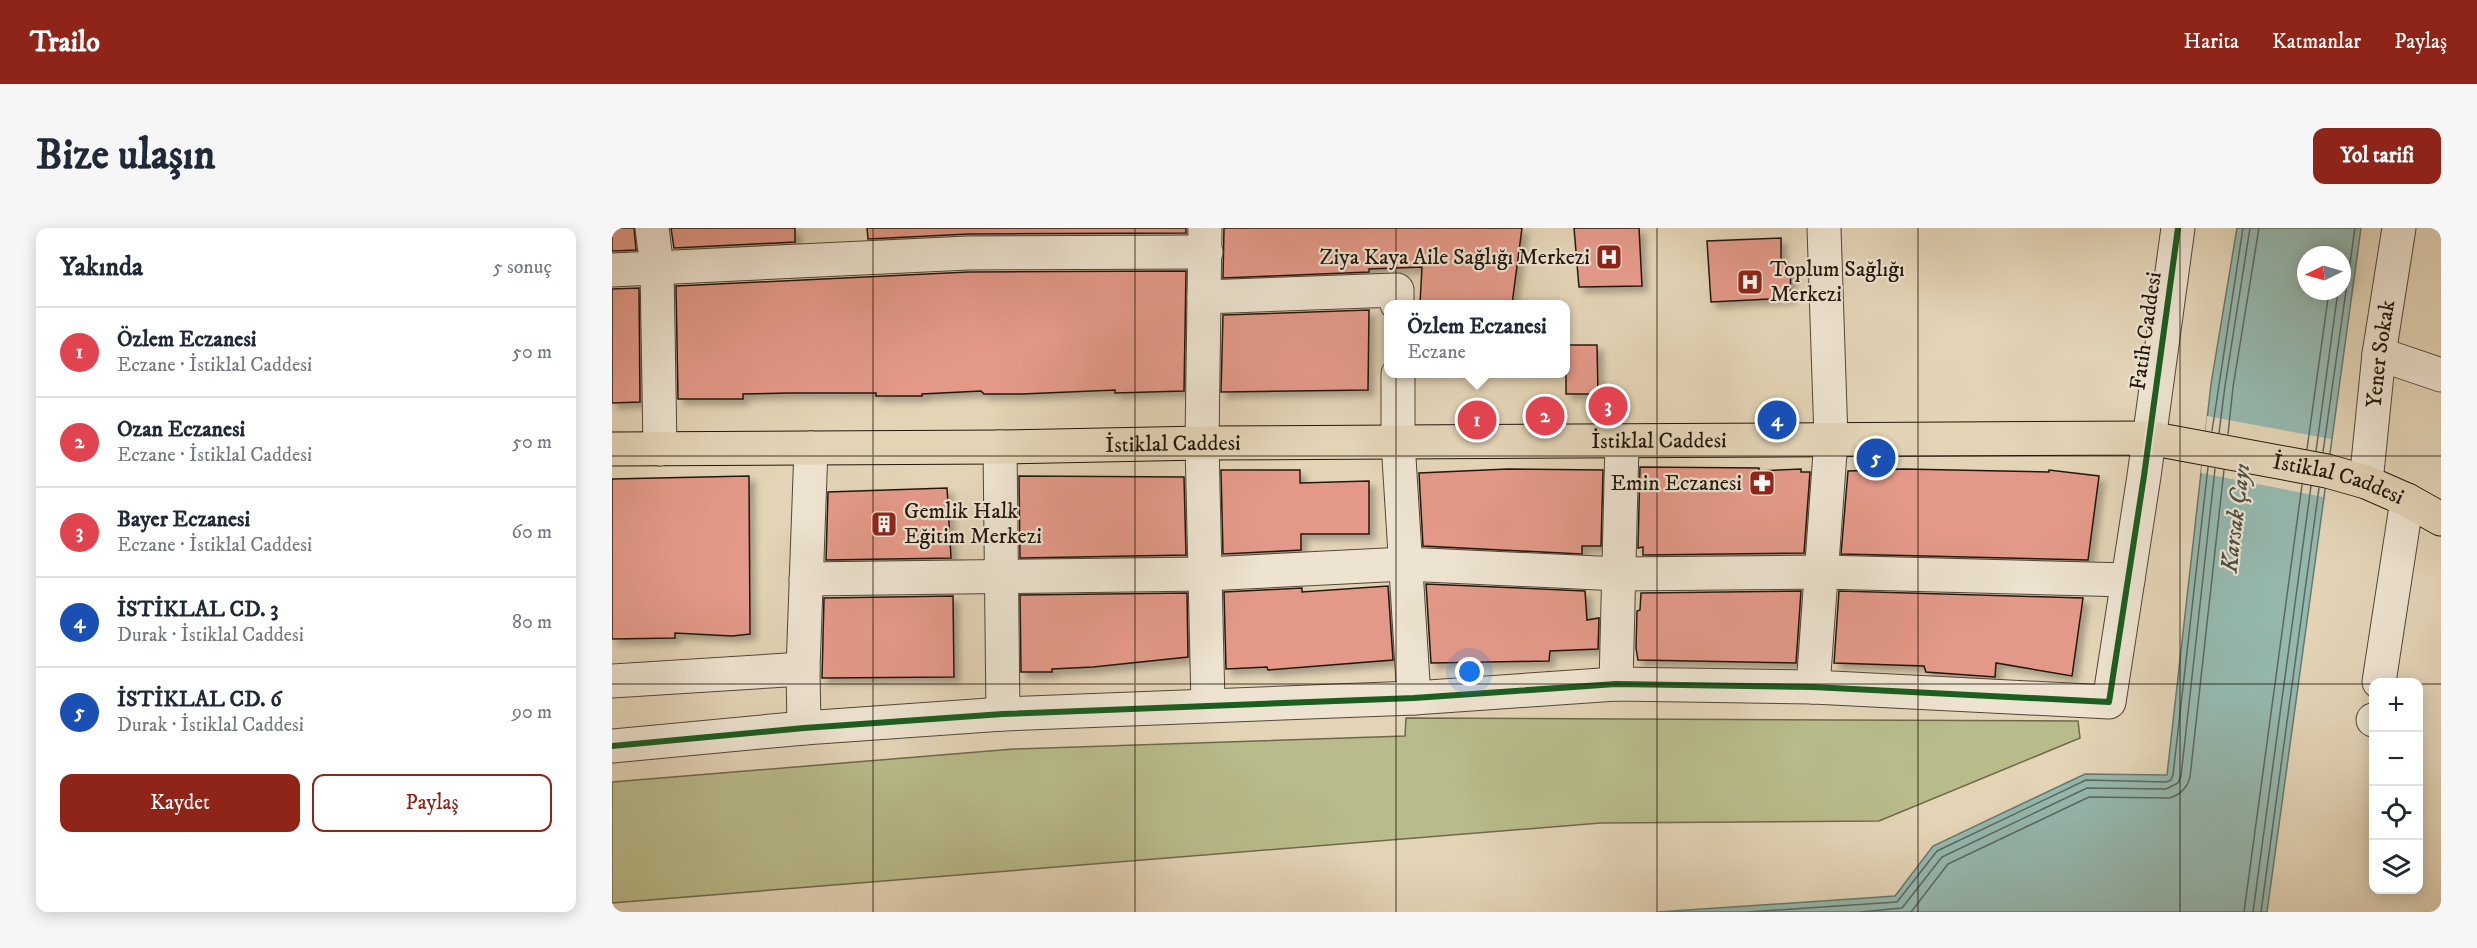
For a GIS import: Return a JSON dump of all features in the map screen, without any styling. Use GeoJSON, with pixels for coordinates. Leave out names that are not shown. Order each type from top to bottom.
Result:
{"type":"FeatureCollection","features":[{"type":"Feature","properties":{"kind":"main road","name":"İstiklal Caddesi"},"geometry":{"type":"LineString","coordinates":[[612,449],[2149,438],[2327,471],[2366,482],[2407,500],[2441,519]]}},
{"type":"Feature","properties":{"kind":"street"},"geometry":{"type":"LineString","coordinates":[[652,228],[657,267],[660,449]]}},
{"type":"Feature","properties":{"kind":"street"},"geometry":{"type":"LineString","coordinates":[[612,746],[804,728],[1003,714],[1414,698],[1616,684],[1813,687],[1831,439],[1824,228]]}},
{"type":"Feature","properties":{"kind":"street","name":"Fatih Caddesi"},"geometry":{"type":"LineString","coordinates":[[1813,687],[2109,702],[2178,228]]}},
{"type":"Feature","properties":{"kind":"street","name":"Yener Sokak"},"geometry":{"type":"LineString","coordinates":[[2366,482],[2379,354],[2399,228]]}},
{"type":"Feature","properties":{"kind":"street"},"geometry":{"type":"LineString","coordinates":[[612,270],[1205,240],[1202,443],[1208,705]]}},
{"type":"Feature","properties":{"kind":"street"},"geometry":{"type":"LineString","coordinates":[[1204,297],[1397,290],[1397,300]]}},
{"type":"Feature","properties":{"kind":"street"},"geometry":{"type":"LineString","coordinates":[[2379,354],[2441,375]]}},
{"type":"Feature","properties":{"kind":"street"},"geometry":{"type":"LineString","coordinates":[[1398,378],[1398,442],[1414,698]]}},
{"type":"Feature","properties":{"kind":"street"},"geometry":{"type":"LineString","coordinates":[[1616,684],[1622,443]]}},
{"type":"Feature","properties":{"kind":"street"},"geometry":{"type":"LineString","coordinates":[[1000,447],[1003,714]]}},
{"type":"Feature","properties":{"kind":"street"},"geometry":{"type":"LineString","coordinates":[[804,728],[803,669],[811,448]]}},
{"type":"Feature","properties":{"kind":"street"},"geometry":{"type":"LineString","coordinates":[[2380,678],[2407,500]]}},
{"type":"Feature","properties":{"kind":"street"},"geometry":{"type":"LineString","coordinates":[[806,579],[1206,574],[1405,564],[1619,574],[1822,572],[2128,580]]}},
{"type":"Feature","properties":{"kind":"street"},"geometry":{"type":"LineString","coordinates":[[612,681],[803,669]]}},
{"type":"Feature","properties":{"kind":"green space"},"geometry":{"type":"Polygon","coordinates":[[[1406,718],[2078,721],[2080,738],[1879,821],[1601,823],[612,903],[612,782],[1014,749],[1405,736],[1406,718]]]}},
{"type":"Feature","properties":{"kind":"water","name":"Karsak Çayı"},"geometry":{"type":"Polygon","coordinates":[[[2237,228],[2361,228],[2267,912],[1658,912],[1895,896],[1933,846],[2085,774],[2167,775],[2211,384],[2237,228]]]}},
{"type":"Feature","properties":{"kind":"pier"},"geometry":{"type":"Polygon","coordinates":[[[2207,416],[2331,439],[2323,497],[2201,473],[2207,416]]]}},
{"type":"Feature","properties":{"kind":"building"},"geometry":{"type":"Polygon","coordinates":[[[612,228],[634,228],[636,250],[612,251],[612,228]]]}},
{"type":"Feature","properties":{"kind":"building"},"geometry":{"type":"Polygon","coordinates":[[[671,228],[795,228],[795,242],[674,248],[671,228]]]}},
{"type":"Feature","properties":{"kind":"building"},"geometry":{"type":"Polygon","coordinates":[[[867,228],[1186,228],[1186,233],[968,234],[868,239],[867,228]]]}},
{"type":"Feature","properties":{"kind":"building"},"geometry":{"type":"Polygon","coordinates":[[[1224,228],[1522,228],[1513,300],[1420,300],[1422,267],[1369,269],[1369,272],[1223,278],[1224,228]]]}},
{"type":"Feature","properties":{"kind":"building","name":"Ziya Kaya Aile Sağlığı Merkezi"},"geometry":{"type":"Polygon","coordinates":[[[1574,228],[1639,228],[1642,286],[1579,287],[1574,228]]]}},
{"type":"Feature","properties":{"kind":"building","name":"Toplum Sağlığı Merkezi"},"geometry":{"type":"Polygon","coordinates":[[[1781,238],[1781,264],[1791,266],[1790,298],[1711,302],[1707,241],[1781,238]]]}},
{"type":"Feature","properties":{"kind":"building"},"geometry":{"type":"Polygon","coordinates":[[[1186,271],[1184,391],[1115,393],[1115,390],[984,394],[981,391],[922,394],[922,396],[876,396],[876,393],[788,393],[743,394],[743,399],[678,399],[676,286],[968,272],[1186,271]]]}},
{"type":"Feature","properties":{"kind":"building"},"geometry":{"type":"Polygon","coordinates":[[[639,288],[640,402],[612,403],[612,289],[639,288]]]}},
{"type":"Feature","properties":{"kind":"building"},"geometry":{"type":"Polygon","coordinates":[[[1369,310],[1368,390],[1221,392],[1223,315],[1369,310]]]}},
{"type":"Feature","properties":{"kind":"building"},"geometry":{"type":"Polygon","coordinates":[[[1570,345],[1597,345],[1598,394],[1566,394],[1566,378],[1570,378],[1570,345]]]}},
{"type":"Feature","properties":{"kind":"building"},"geometry":{"type":"Polygon","coordinates":[[[1640,467],[1759,468],[1759,471],[1801,469],[1801,472],[1810,472],[1804,553],[1643,555],[1643,547],[1638,548],[1640,467]]]}},
{"type":"Feature","properties":{"kind":"building"},"geometry":{"type":"Polygon","coordinates":[[[1508,469],[1603,470],[1601,546],[1582,546],[1582,554],[1423,546],[1419,473],[1508,469]]]}},
{"type":"Feature","properties":{"kind":"building"},"geometry":{"type":"Polygon","coordinates":[[[1903,469],[2049,472],[2049,470],[2099,476],[2088,560],[1841,554],[1848,471],[1903,469]]]}},
{"type":"Feature","properties":{"kind":"building"},"geometry":{"type":"Polygon","coordinates":[[[1221,470],[1300,470],[1300,483],[1369,481],[1369,534],[1301,534],[1301,550],[1223,554],[1221,470]]]}},
{"type":"Feature","properties":{"kind":"building"},"geometry":{"type":"Polygon","coordinates":[[[749,476],[750,634],[732,636],[675,633],[675,638],[612,639],[612,479],[749,476]]]}},
{"type":"Feature","properties":{"kind":"building"},"geometry":{"type":"Polygon","coordinates":[[[1019,476],[1184,477],[1186,555],[1020,558],[1019,476]]]}},
{"type":"Feature","properties":{"kind":"building","name":"Gemlik Halk Eğitim Merkezi"},"geometry":{"type":"Polygon","coordinates":[[[947,488],[951,558],[826,560],[828,492],[947,488]]]}},
{"type":"Feature","properties":{"kind":"building"},"geometry":{"type":"Polygon","coordinates":[[[1426,584],[1585,591],[1587,620],[1599,618],[1598,649],[1550,651],[1549,661],[1431,663],[1426,584]]]}},
{"type":"Feature","properties":{"kind":"building"},"geometry":{"type":"Polygon","coordinates":[[[1388,586],[1393,660],[1268,670],[1267,667],[1226,669],[1224,592],[1302,588],[1302,592],[1388,586]]]}},
{"type":"Feature","properties":{"kind":"building"},"geometry":{"type":"Polygon","coordinates":[[[1801,591],[1796,663],[1638,660],[1637,611],[1640,610],[1641,593],[1801,591]]]}},
{"type":"Feature","properties":{"kind":"building"},"geometry":{"type":"Polygon","coordinates":[[[1839,591],[2083,598],[2072,676],[1996,663],[1995,677],[1926,672],[1924,666],[1834,663],[1839,591]]]}},
{"type":"Feature","properties":{"kind":"building"},"geometry":{"type":"Polygon","coordinates":[[[1187,593],[1188,657],[1052,669],[1052,672],[1021,672],[1020,595],[1187,593]]]}},
{"type":"Feature","properties":{"kind":"building"},"geometry":{"type":"Polygon","coordinates":[[[953,596],[954,677],[822,678],[824,598],[953,596]]]}},
{"type":"Feature","properties":{"kind":"cycle path"},"geometry":{"type":"LineString","coordinates":[[612,746],[804,728],[1003,714],[1414,698],[1616,684],[1813,687],[2109,702],[2144,476],[2178,228]]}},
{"type":"Feature","properties":{"kind":"place","name":"Ziya Kaya Aile Sağlığı Merkezi"},"geometry":{"type":"Point","coordinates":[1609,257]}},
{"type":"Feature","properties":{"kind":"place","name":"Toplum Sağlığı Merkezi"},"geometry":{"type":"Point","coordinates":[1750,282]}},
{"type":"Feature","properties":{"kind":"place","name":"Bayer Eczanesi"},"geometry":{"type":"Point","coordinates":[1608,406]}},
{"type":"Feature","properties":{"kind":"place","name":"Ozan Eczanesi"},"geometry":{"type":"Point","coordinates":[1545,416]}},
{"type":"Feature","properties":{"kind":"place","name":"Özlem Eczanesi"},"geometry":{"type":"Point","coordinates":[1477,420]}},
{"type":"Feature","properties":{"kind":"place","name":"İSTİKLAL CD. 3"},"geometry":{"type":"Point","coordinates":[1777,420]}},
{"type":"Feature","properties":{"kind":"place","name":"İSTİKLAL CD. 6"},"geometry":{"type":"Point","coordinates":[1876,458]}},
{"type":"Feature","properties":{"kind":"place","name":"Emin Eczanesi"},"geometry":{"type":"Point","coordinates":[1762,483]}},
{"type":"Feature","properties":{"kind":"place","name":"Gemlik Halk Eğitim Merkezi"},"geometry":{"type":"Point","coordinates":[884,524]}}]}
